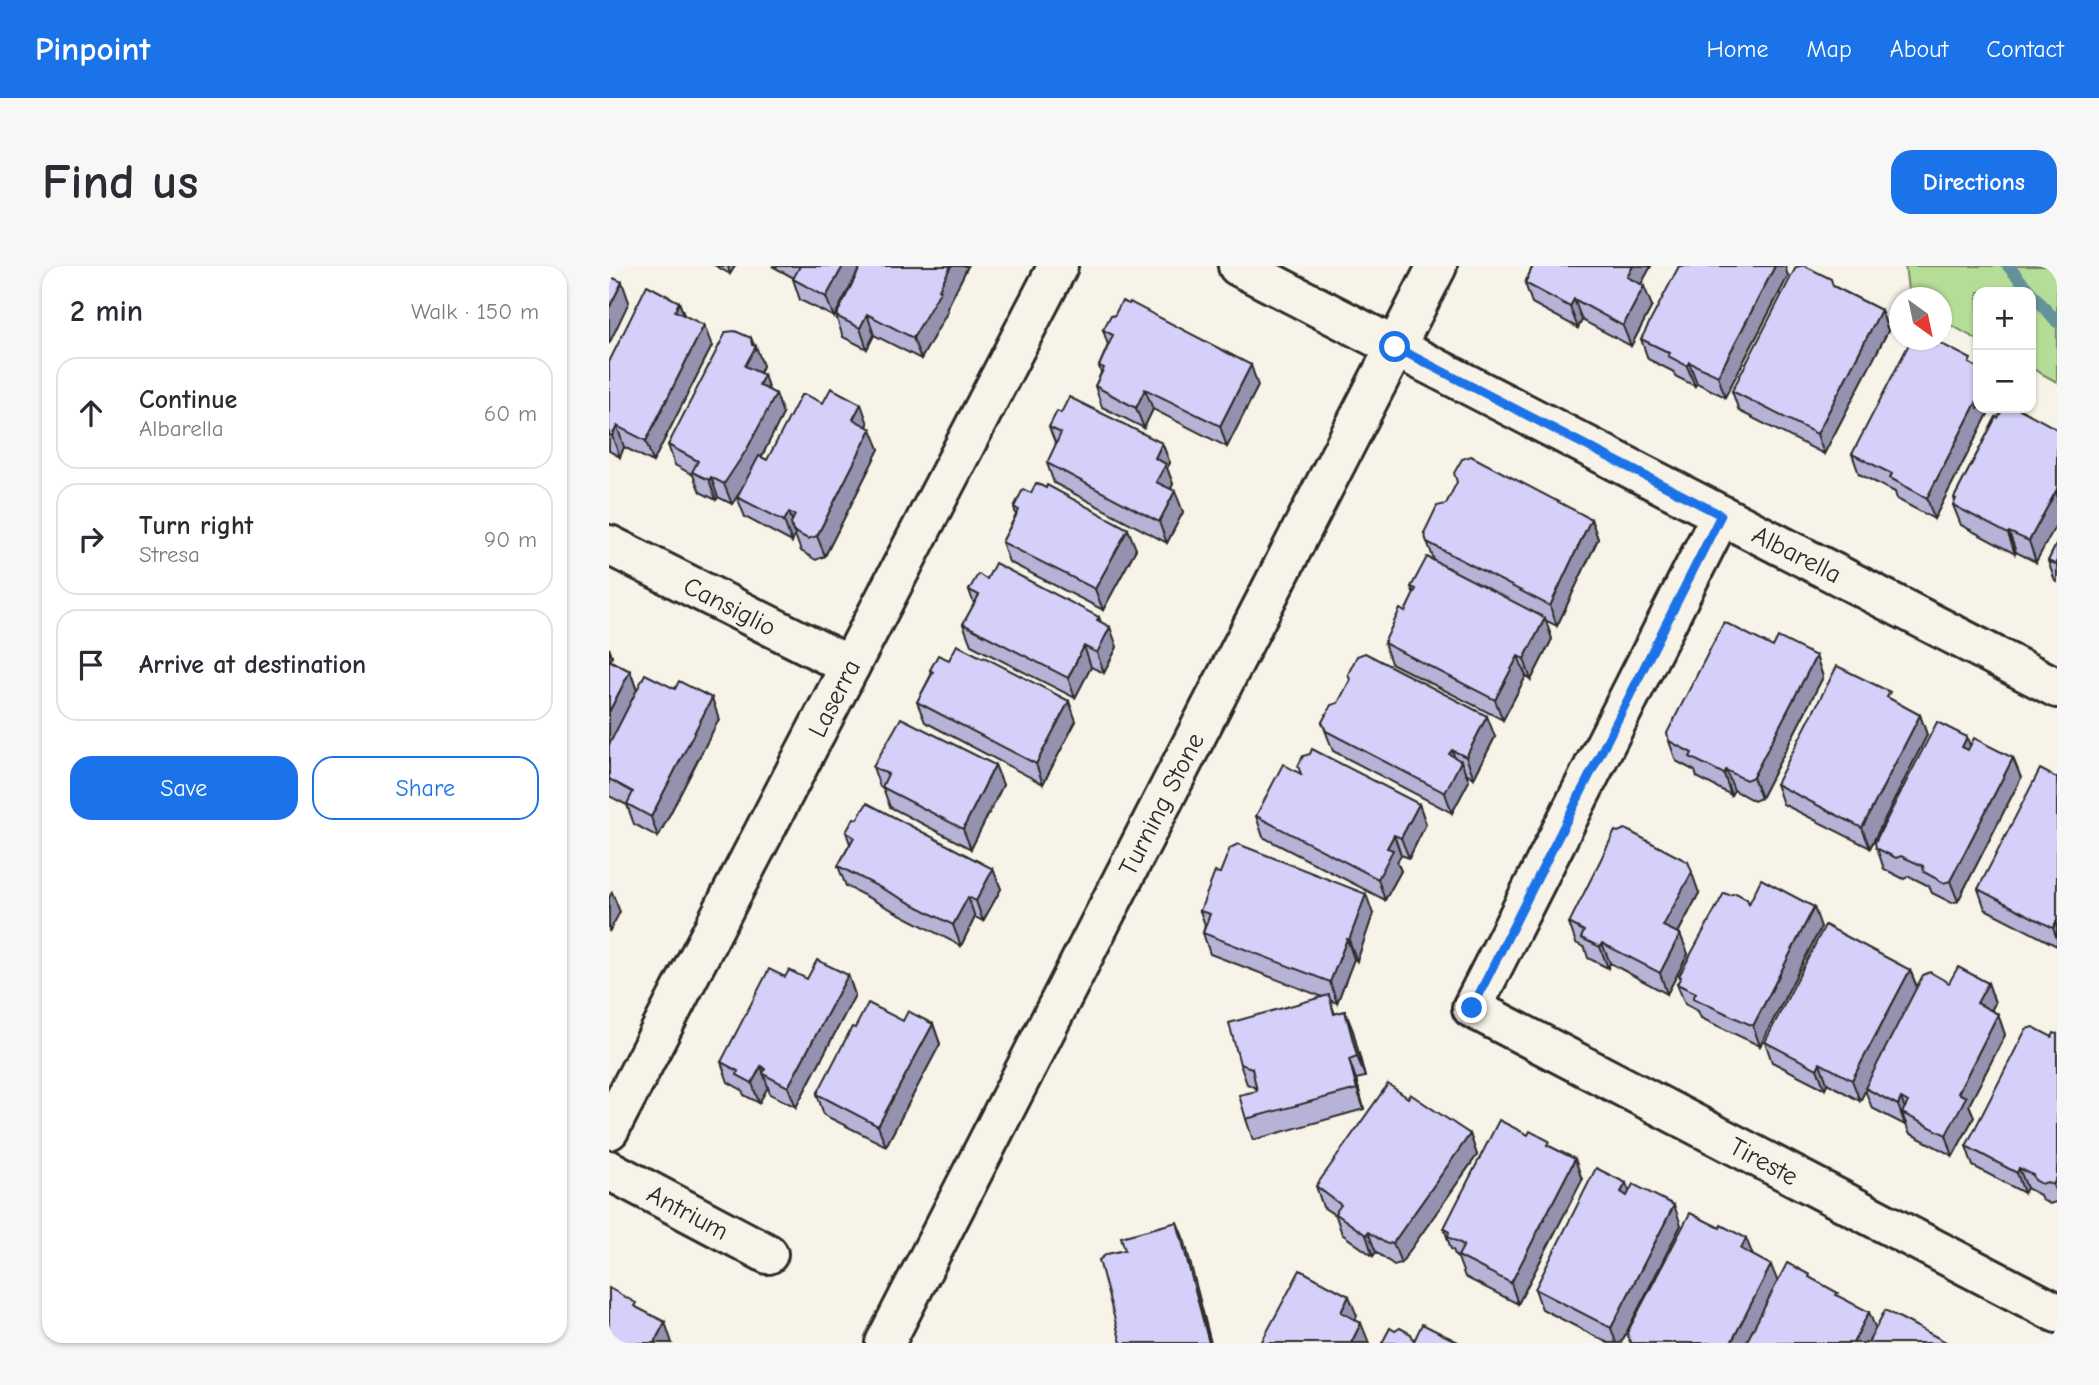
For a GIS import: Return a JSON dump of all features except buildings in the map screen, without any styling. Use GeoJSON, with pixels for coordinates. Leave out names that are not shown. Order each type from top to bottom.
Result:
{"type":"FeatureCollection","features":[{"type":"Feature","properties":{"kind":"street","name":"Laserra"},"geometry":{"type":"LineString","coordinates":[[609,1130],[1058,266]]}},
{"type":"Feature","properties":{"kind":"street","name":"Albarella"},"geometry":{"type":"LineString","coordinates":[[1238,266],[2057,688]]}},
{"type":"Feature","properties":{"kind":"street","name":"Turning Stone"},"geometry":{"type":"LineString","coordinates":[[885,1343],[1437,266]]}},
{"type":"Feature","properties":{"kind":"street","name":"Tireste"},"geometry":{"type":"LineString","coordinates":[[1721,515],[1472,1008],[2057,1313]]}},
{"type":"Feature","properties":{"kind":"street","name":"Cansiglio"},"geometry":{"type":"LineString","coordinates":[[609,545],[850,666]]}},
{"type":"Feature","properties":{"kind":"street","name":"Antrium"},"geometry":{"type":"LineString","coordinates":[[609,1170],[768,1254]]}},
{"type":"Feature","properties":{"kind":"green space"},"geometry":{"type":"Polygon","coordinates":[[[1905,266],[2057,266],[2057,382],[2036,371],[2036,287],[1973,287],[1973,337],[1952,326],[1952,287],[1908,287],[1905,266]]]}},
{"type":"Feature","properties":{"kind":"waterway"},"geometry":{"type":"LineString","coordinates":[[2008,266],[2057,322]]}},
{"type":"Feature","properties":{"kind":"route"},"geometry":{"type":"LineString","coordinates":[[1395,347],[1721,515],[1472,1008]]}}]}
